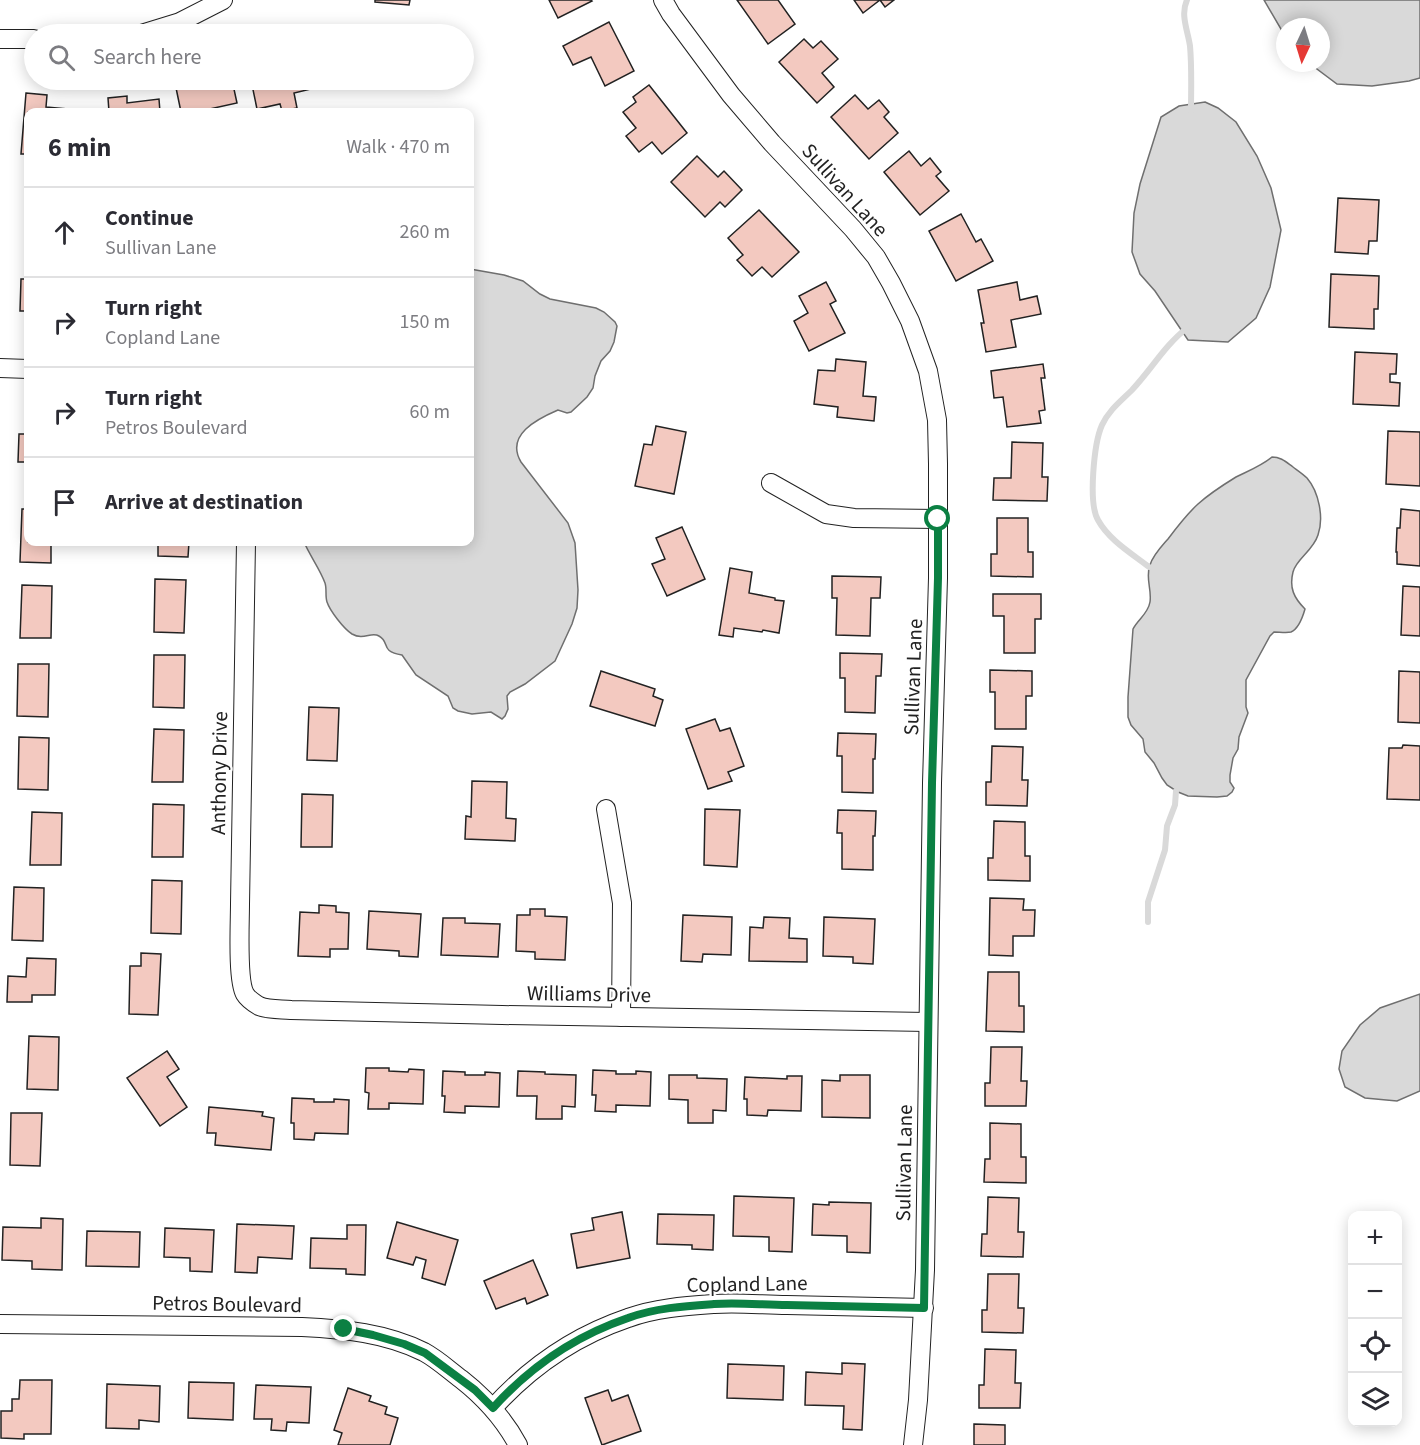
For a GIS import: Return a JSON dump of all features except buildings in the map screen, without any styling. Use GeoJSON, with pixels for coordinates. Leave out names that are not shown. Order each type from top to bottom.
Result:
{"type":"FeatureCollection","features":[{"type":"Feature","properties":{"kind":"street"},"geometry":{"type":"LineString","coordinates":[[174,24],[223,0]]}},
{"type":"Feature","properties":{"kind":"street","name":"Sullivan Lane"},"geometry":{"type":"LineString","coordinates":[[663,0],[731,95],[876,257],[910,321],[928,370],[937,420],[938,578],[932,795],[924,1308],[913,1445]]}},
{"type":"Feature","properties":{"kind":"street"},"geometry":{"type":"LineString","coordinates":[[0,39],[24,39]]}},
{"type":"Feature","properties":{"kind":"street"},"geometry":{"type":"LineString","coordinates":[[0,368],[24,369]]}},
{"type":"Feature","properties":{"kind":"street"},"geometry":{"type":"LineString","coordinates":[[771,483],[826,514],[854,518],[938,519]]}},
{"type":"Feature","properties":{"kind":"street","name":"Anthony Drive"},"geometry":{"type":"LineString","coordinates":[[246,546],[240,951],[241,985],[245,994],[252,1001]]}},
{"type":"Feature","properties":{"kind":"street"},"geometry":{"type":"LineString","coordinates":[[606,809],[622,903],[621,1017]]}},
{"type":"Feature","properties":{"kind":"street","name":"Williams Drive"},"geometry":{"type":"LineString","coordinates":[[252,1001],[260,1007],[270,1009],[928,1022]]}},
{"type":"Feature","properties":{"kind":"street","name":"Copland Lane"},"geometry":{"type":"LineString","coordinates":[[493,1408],[532,1370],[561,1349],[630,1317],[672,1308],[716,1304],[924,1308]]}},
{"type":"Feature","properties":{"kind":"street","name":"Petros Boulevard"},"geometry":{"type":"LineString","coordinates":[[0,1324],[302,1327],[344,1329],[373,1335],[425,1353],[475,1390],[493,1408],[518,1445]]}},
{"type":"Feature","properties":{"kind":"shaded area"},"geometry":{"type":"Polygon","coordinates":[[[1264,0],[1420,0],[1420,78],[1372,86],[1337,84],[1321,72],[1330,72],[1330,18],[1276,18],[1276,21],[1264,0]]]}},
{"type":"Feature","properties":{"kind":"shaded area"},"geometry":{"type":"Polygon","coordinates":[[[1205,102],[1218,108],[1236,122],[1257,156],[1271,188],[1281,230],[1270,287],[1256,318],[1228,342],[1188,340],[1155,291],[1140,274],[1132,252],[1134,213],[1140,184],[1161,117],[1179,106],[1205,102]]]}},
{"type":"Feature","properties":{"kind":"shaded area"},"geometry":{"type":"Polygon","coordinates":[[[474,270],[523,281],[550,299],[596,308],[615,322],[617,326],[614,342],[601,361],[593,388],[587,397],[571,412],[558,410],[533,423],[520,436],[517,444],[521,462],[568,523],[575,543],[578,590],[577,608],[572,624],[555,661],[525,684],[510,692],[507,696],[508,709],[502,719],[491,712],[472,714],[458,711],[453,708],[448,696],[416,675],[402,655],[390,651],[379,636],[360,637],[349,632],[338,620],[326,600],[325,583],[306,546],[474,546],[474,270]]]}},
{"type":"Feature","properties":{"kind":"shaded area"},"geometry":{"type":"Polygon","coordinates":[[[1272,457],[1283,460],[1307,478],[1315,490],[1319,505],[1320,528],[1316,541],[1297,563],[1292,578],[1293,592],[1305,609],[1294,630],[1274,632],[1270,636],[1246,680],[1248,713],[1239,737],[1238,749],[1233,758],[1230,775],[1230,782],[1234,788],[1232,792],[1227,796],[1217,797],[1188,796],[1167,785],[1145,752],[1143,739],[1131,725],[1128,717],[1133,629],[1149,606],[1149,570],[1160,548],[1202,500],[1231,480],[1272,457]]]}},
{"type":"Feature","properties":{"kind":"shaded area"},"geometry":{"type":"Polygon","coordinates":[[[1420,994],[1420,1091],[1397,1101],[1365,1098],[1345,1087],[1339,1069],[1342,1051],[1360,1025],[1380,1008],[1420,994]]]}},
{"type":"Feature","properties":{"kind":"waterway"},"geometry":{"type":"LineString","coordinates":[[1187,0],[1184,17],[1191,54],[1191,112]]}},
{"type":"Feature","properties":{"kind":"waterway"},"geometry":{"type":"LineString","coordinates":[[1149,567],[1114,540],[1098,520],[1093,501],[1093,473],[1097,445],[1102,425],[1108,415],[1187,328]]}},
{"type":"Feature","properties":{"kind":"waterway"},"geometry":{"type":"LineString","coordinates":[[1148,922],[1148,902],[1165,850],[1167,826],[1175,805],[1176,791]]}},
{"type":"Feature","properties":{"kind":"route"},"geometry":{"type":"LineString","coordinates":[[344,1329],[404,1344],[425,1353],[475,1390],[493,1408],[532,1370],[561,1349],[630,1317],[672,1308],[716,1304],[924,1308],[938,519]]}}]}
